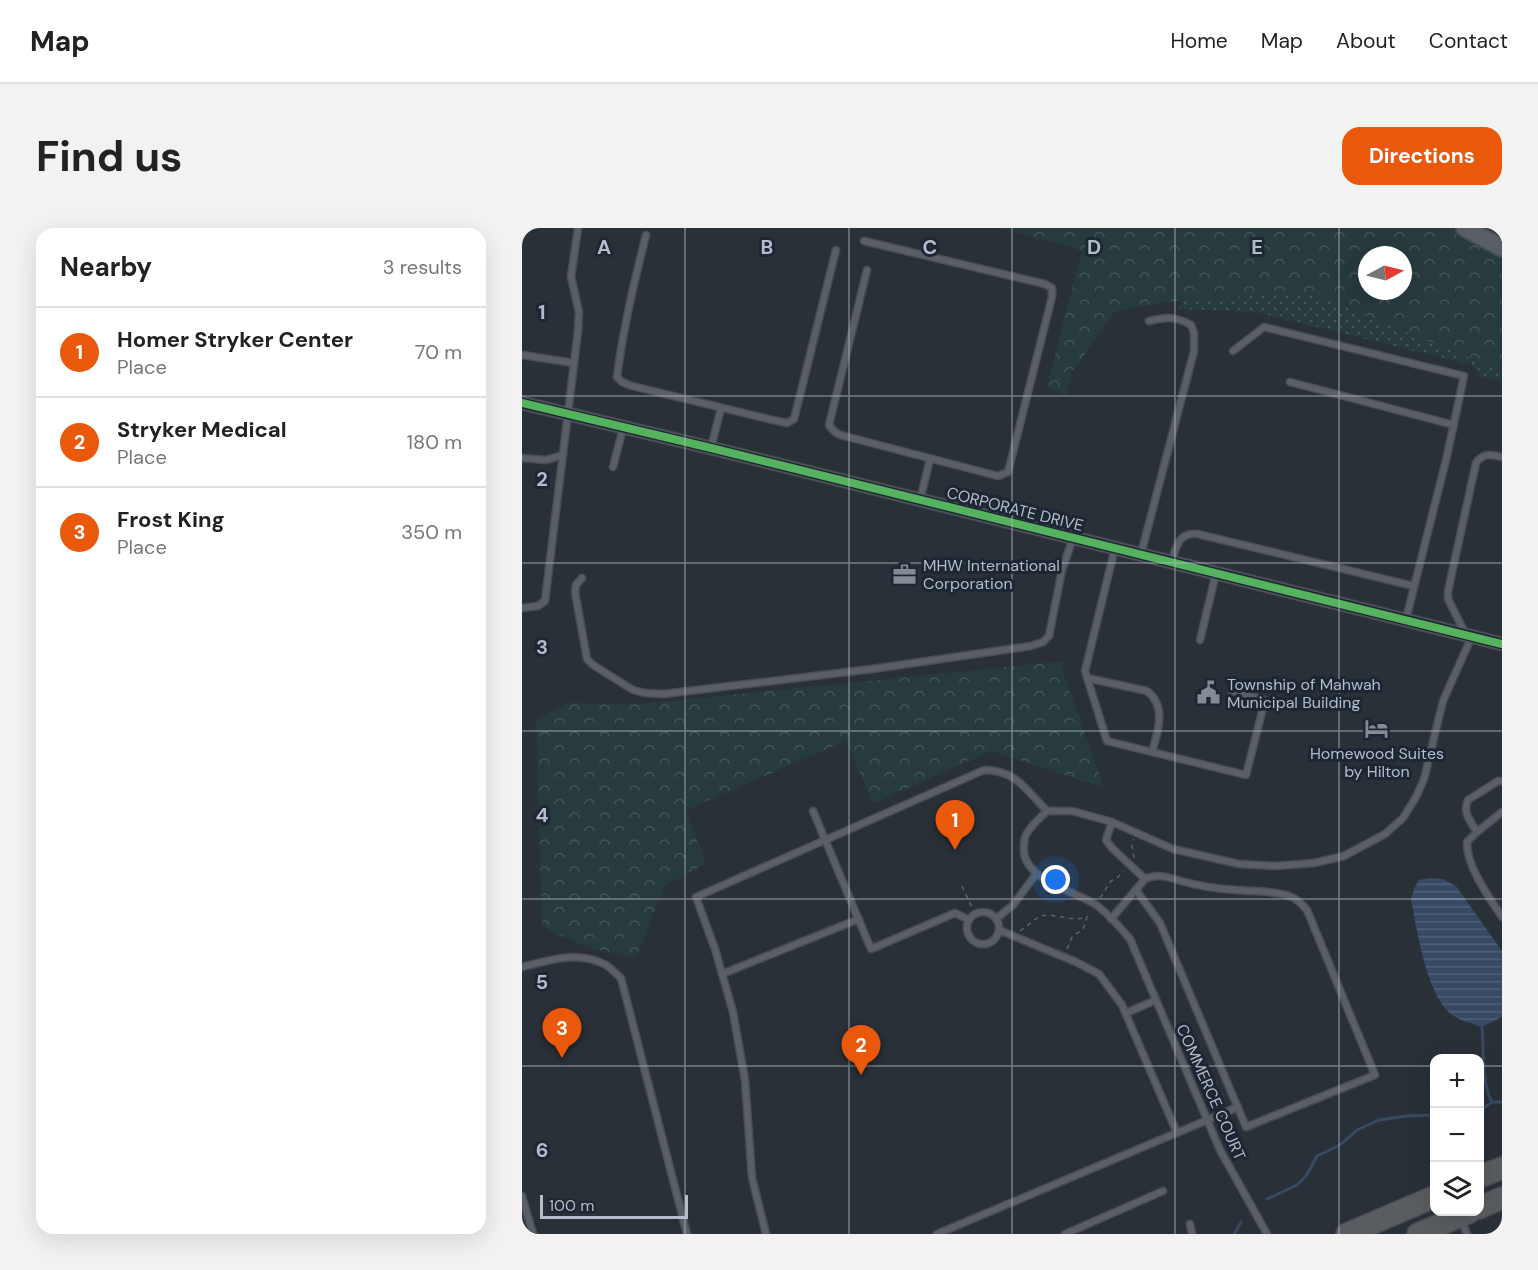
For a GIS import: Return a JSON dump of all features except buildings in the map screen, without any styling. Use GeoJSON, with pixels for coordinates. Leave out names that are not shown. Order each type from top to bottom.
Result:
{"type":"FeatureCollection","features":[{"type":"Feature","properties":{"kind":"highway"},"geometry":{"type":"LineString","coordinates":[[1484,1175],[1502,1168]]}},
{"type":"Feature","properties":{"kind":"highway"},"geometry":{"type":"LineString","coordinates":[[1484,1206],[1502,1198]]}},
{"type":"Feature","properties":{"kind":"highway"},"geometry":{"type":"LineString","coordinates":[[1347,1234],[1430,1199]]}},
{"type":"Feature","properties":{"kind":"highway"},"geometry":{"type":"LineString","coordinates":[[1418,1234],[1466,1221]]}},
{"type":"Feature","properties":{"kind":"street"},"geometry":{"type":"LineString","coordinates":[[1465,228],[1502,249]]}},
{"type":"Feature","properties":{"kind":"street","name":"CORPORATE DRIVE"},"geometry":{"type":"LineString","coordinates":[[522,403],[1502,644]]}},
{"type":"Feature","properties":{"kind":"lane"},"geometry":{"type":"LineString","coordinates":[[522,608],[538,606],[545,601],[569,414],[579,312],[571,277],[578,228]]}},
{"type":"Feature","properties":{"kind":"lane"},"geometry":{"type":"LineString","coordinates":[[645,235],[622,338],[617,376],[622,382],[632,386],[787,423],[794,419],[836,250]]}},
{"type":"Feature","properties":{"kind":"lane"},"geometry":{"type":"LineString","coordinates":[[864,241],[1052,288],[1052,297],[1008,472],[998,476],[838,435],[829,425],[867,270]]}},
{"type":"Feature","properties":{"kind":"lane"},"geometry":{"type":"LineString","coordinates":[[1141,554],[1194,351],[1194,333],[1191,325],[1179,319],[1164,318],[1149,321]]}},
{"type":"Feature","properties":{"kind":"lane"},"geometry":{"type":"LineString","coordinates":[[1233,351],[1264,327],[1464,376],[1447,456],[1406,619]]}},
{"type":"Feature","properties":{"kind":"lane"},"geometry":{"type":"LineString","coordinates":[[522,355],[574,363]]}},
{"type":"Feature","properties":{"kind":"lane"},"geometry":{"type":"LineString","coordinates":[[1290,382],[1454,424]]}},
{"type":"Feature","properties":{"kind":"lane"},"geometry":{"type":"LineString","coordinates":[[711,448],[721,408]]}},
{"type":"Feature","properties":{"kind":"lane"},"geometry":{"type":"LineString","coordinates":[[613,467],[624,427]]}},
{"type":"Feature","properties":{"kind":"lane"},"geometry":{"type":"LineString","coordinates":[[522,458],[546,460],[563,455]]}},
{"type":"Feature","properties":{"kind":"lane"},"geometry":{"type":"LineString","coordinates":[[996,919],[1013,905],[1036,874],[1025,861],[1023,846],[1026,835],[1047,811],[1072,811],[1112,822],[1173,849],[1257,866],[1314,863],[1344,856],[1368,845],[1403,818],[1424,779],[1443,701],[1469,635],[1448,599],[1448,591],[1476,463],[1486,455],[1502,457]]}},
{"type":"Feature","properties":{"kind":"lane"},"geometry":{"type":"LineString","coordinates":[[920,500],[930,459]]}},
{"type":"Feature","properties":{"kind":"lane"},"geometry":{"type":"LineString","coordinates":[[1172,561],[1180,540],[1184,535],[1190,533],[1414,586]]}},
{"type":"Feature","properties":{"kind":"lane"},"geometry":{"type":"LineString","coordinates":[[582,578],[576,585],[575,592],[587,659],[633,690],[663,694],[872,669],[1031,646],[1043,642],[1049,636],[1062,570],[1073,537]]}},
{"type":"Feature","properties":{"kind":"lane"},"geometry":{"type":"LineString","coordinates":[[1115,547],[1085,671],[1107,741],[1246,775],[1265,699],[1232,691]]}},
{"type":"Feature","properties":{"kind":"lane"},"geometry":{"type":"LineString","coordinates":[[1200,640],[1216,572]]}},
{"type":"Feature","properties":{"kind":"lane"},"geometry":{"type":"LineString","coordinates":[[1087,678],[1147,691],[1153,696],[1157,702],[1159,725],[1152,752]]}},
{"type":"Feature","properties":{"kind":"lane"},"geometry":{"type":"LineString","coordinates":[[766,1234],[752,1178],[745,1080],[734,1012],[696,897],[984,771],[997,770],[1016,778],[1047,811]]}},
{"type":"Feature","properties":{"kind":"lane"},"geometry":{"type":"LineString","coordinates":[[1477,832],[1465,811],[1465,806],[1468,800],[1498,781],[1502,781]]}},
{"type":"Feature","properties":{"kind":"lane"},"geometry":{"type":"LineString","coordinates":[[813,811],[871,949],[955,913],[969,920]]}},
{"type":"Feature","properties":{"kind":"lane"},"geometry":{"type":"LineString","coordinates":[[1502,812],[1467,842],[1467,851],[1472,865],[1502,917]]}},
{"type":"Feature","properties":{"kind":"lane"},"geometry":{"type":"LineString","coordinates":[[1112,822],[1106,840],[1144,879]]}},
{"type":"Feature","properties":{"kind":"lane","name":"COMMERCE COURT"},"geometry":{"type":"LineString","coordinates":[[1036,874],[1096,904],[1130,939],[1220,1150],[1267,1234]]}},
{"type":"Feature","properties":{"kind":"lane"},"geometry":{"type":"LineString","coordinates":[[1111,919],[1144,879],[1157,875],[1201,886],[1276,893],[1292,897],[1307,910],[1375,1075],[1246,1127],[1160,923],[1136,890]]}},
{"type":"Feature","properties":{"kind":"lane"},"geometry":{"type":"LineString","coordinates":[[985,913],[996,919],[999,930],[997,936],[987,944],[975,942],[968,933],[969,920],[975,915],[985,913]]}},
{"type":"Feature","properties":{"kind":"lane"},"geometry":{"type":"LineString","coordinates":[[722,974],[859,919]]}},
{"type":"Feature","properties":{"kind":"lane"},"geometry":{"type":"LineString","coordinates":[[999,930],[1099,974],[1118,997],[1126,1013],[1177,1133]]}},
{"type":"Feature","properties":{"kind":"lane"},"geometry":{"type":"LineString","coordinates":[[522,967],[571,956],[583,957],[607,966],[621,978],[687,1234]]}},
{"type":"Feature","properties":{"kind":"lane"},"geometry":{"type":"LineString","coordinates":[[1126,1013],[1156,1000]]}},
{"type":"Feature","properties":{"kind":"lane"},"geometry":{"type":"LineString","coordinates":[[937,1234],[1238,1107]]}},
{"type":"Feature","properties":{"kind":"lane"},"geometry":{"type":"LineString","coordinates":[[1065,1234],[1163,1191]]}},
{"type":"Feature","properties":{"kind":"lane"},"geometry":{"type":"LineString","coordinates":[[522,1196],[533,1234]]}},
{"type":"Feature","properties":{"kind":"lane"},"geometry":{"type":"LineString","coordinates":[[1190,1224],[1192,1234]]}},
{"type":"Feature","properties":{"kind":"path"},"geometry":{"type":"LineString","coordinates":[[1064,957],[1073,935],[1085,928],[1086,918],[1111,881],[1133,861],[1132,846],[1136,833]]}},
{"type":"Feature","properties":{"kind":"path"},"geometry":{"type":"LineString","coordinates":[[962,886],[975,915]]}},
{"type":"Feature","properties":{"kind":"path"},"geometry":{"type":"LineString","coordinates":[[1014,937],[1040,916],[1086,918]]}},
{"type":"Feature","properties":{"kind":"green space"},"geometry":{"type":"Polygon","coordinates":[[[999,228],[1490,228],[1502,236],[1502,371],[1306,291],[1165,302],[1115,312],[1072,372],[1066,396],[1047,387],[1082,250],[999,228]]]}},
{"type":"Feature","properties":{"kind":"green space"},"geometry":{"type":"Polygon","coordinates":[[[1306,291],[1502,371],[1502,380],[1482,378],[1471,365],[1256,312],[1179,309],[1181,301],[1306,291]]]}},
{"type":"Feature","properties":{"kind":"green space"},"geometry":{"type":"Polygon","coordinates":[[[1064,661],[1062,669],[1104,788],[991,751],[873,804],[846,741],[686,810],[706,864],[664,886],[638,953],[633,958],[587,947],[542,927],[536,720],[568,703],[641,704],[1064,661]]]}},
{"type":"Feature","properties":{"kind":"water"},"geometry":{"type":"Polygon","coordinates":[[[1443,879],[1456,886],[1502,951],[1502,1017],[1482,1027],[1451,1014],[1442,1005],[1429,977],[1411,899],[1419,880],[1443,879]]]}},
{"type":"Feature","properties":{"kind":"waterway"},"geometry":{"type":"LineString","coordinates":[[1482,1027],[1488,1094],[1492,1102],[1502,1102]]}},
{"type":"Feature","properties":{"kind":"waterway"},"geometry":{"type":"LineString","coordinates":[[1483,1108],[1492,1102]]}},
{"type":"Feature","properties":{"kind":"waterway"},"geometry":{"type":"LineString","coordinates":[[1267,1199],[1297,1185],[1306,1176],[1317,1156],[1340,1145],[1357,1130],[1379,1120],[1430,1115]]}},
{"type":"Feature","properties":{"kind":"waterway"},"geometry":{"type":"LineString","coordinates":[[1234,1234],[1241,1222]]}},
{"type":"Feature","properties":{"kind":"cycle path"},"geometry":{"type":"LineString","coordinates":[[522,403],[1502,644]]}},
{"type":"Feature","properties":{"kind":"place","name":"MHW International Corporation"},"geometry":{"type":"Point","coordinates":[905,574]}},
{"type":"Feature","properties":{"kind":"place","name":"Township of Mahwah Municipal Building"},"geometry":{"type":"Point","coordinates":[1209,693]}},
{"type":"Feature","properties":{"kind":"place","name":"Homewood Suites by Hilton"},"geometry":{"type":"Point","coordinates":[1377,728]}},
{"type":"Feature","properties":{"kind":"place","name":"Homer Stryker Center"},"geometry":{"type":"Point","coordinates":[955,850]}},
{"type":"Feature","properties":{"kind":"place","name":"Frost King"},"geometry":{"type":"Point","coordinates":[562,1058]}},
{"type":"Feature","properties":{"kind":"place","name":"Stryker Medical"},"geometry":{"type":"Point","coordinates":[861,1075]}}]}
